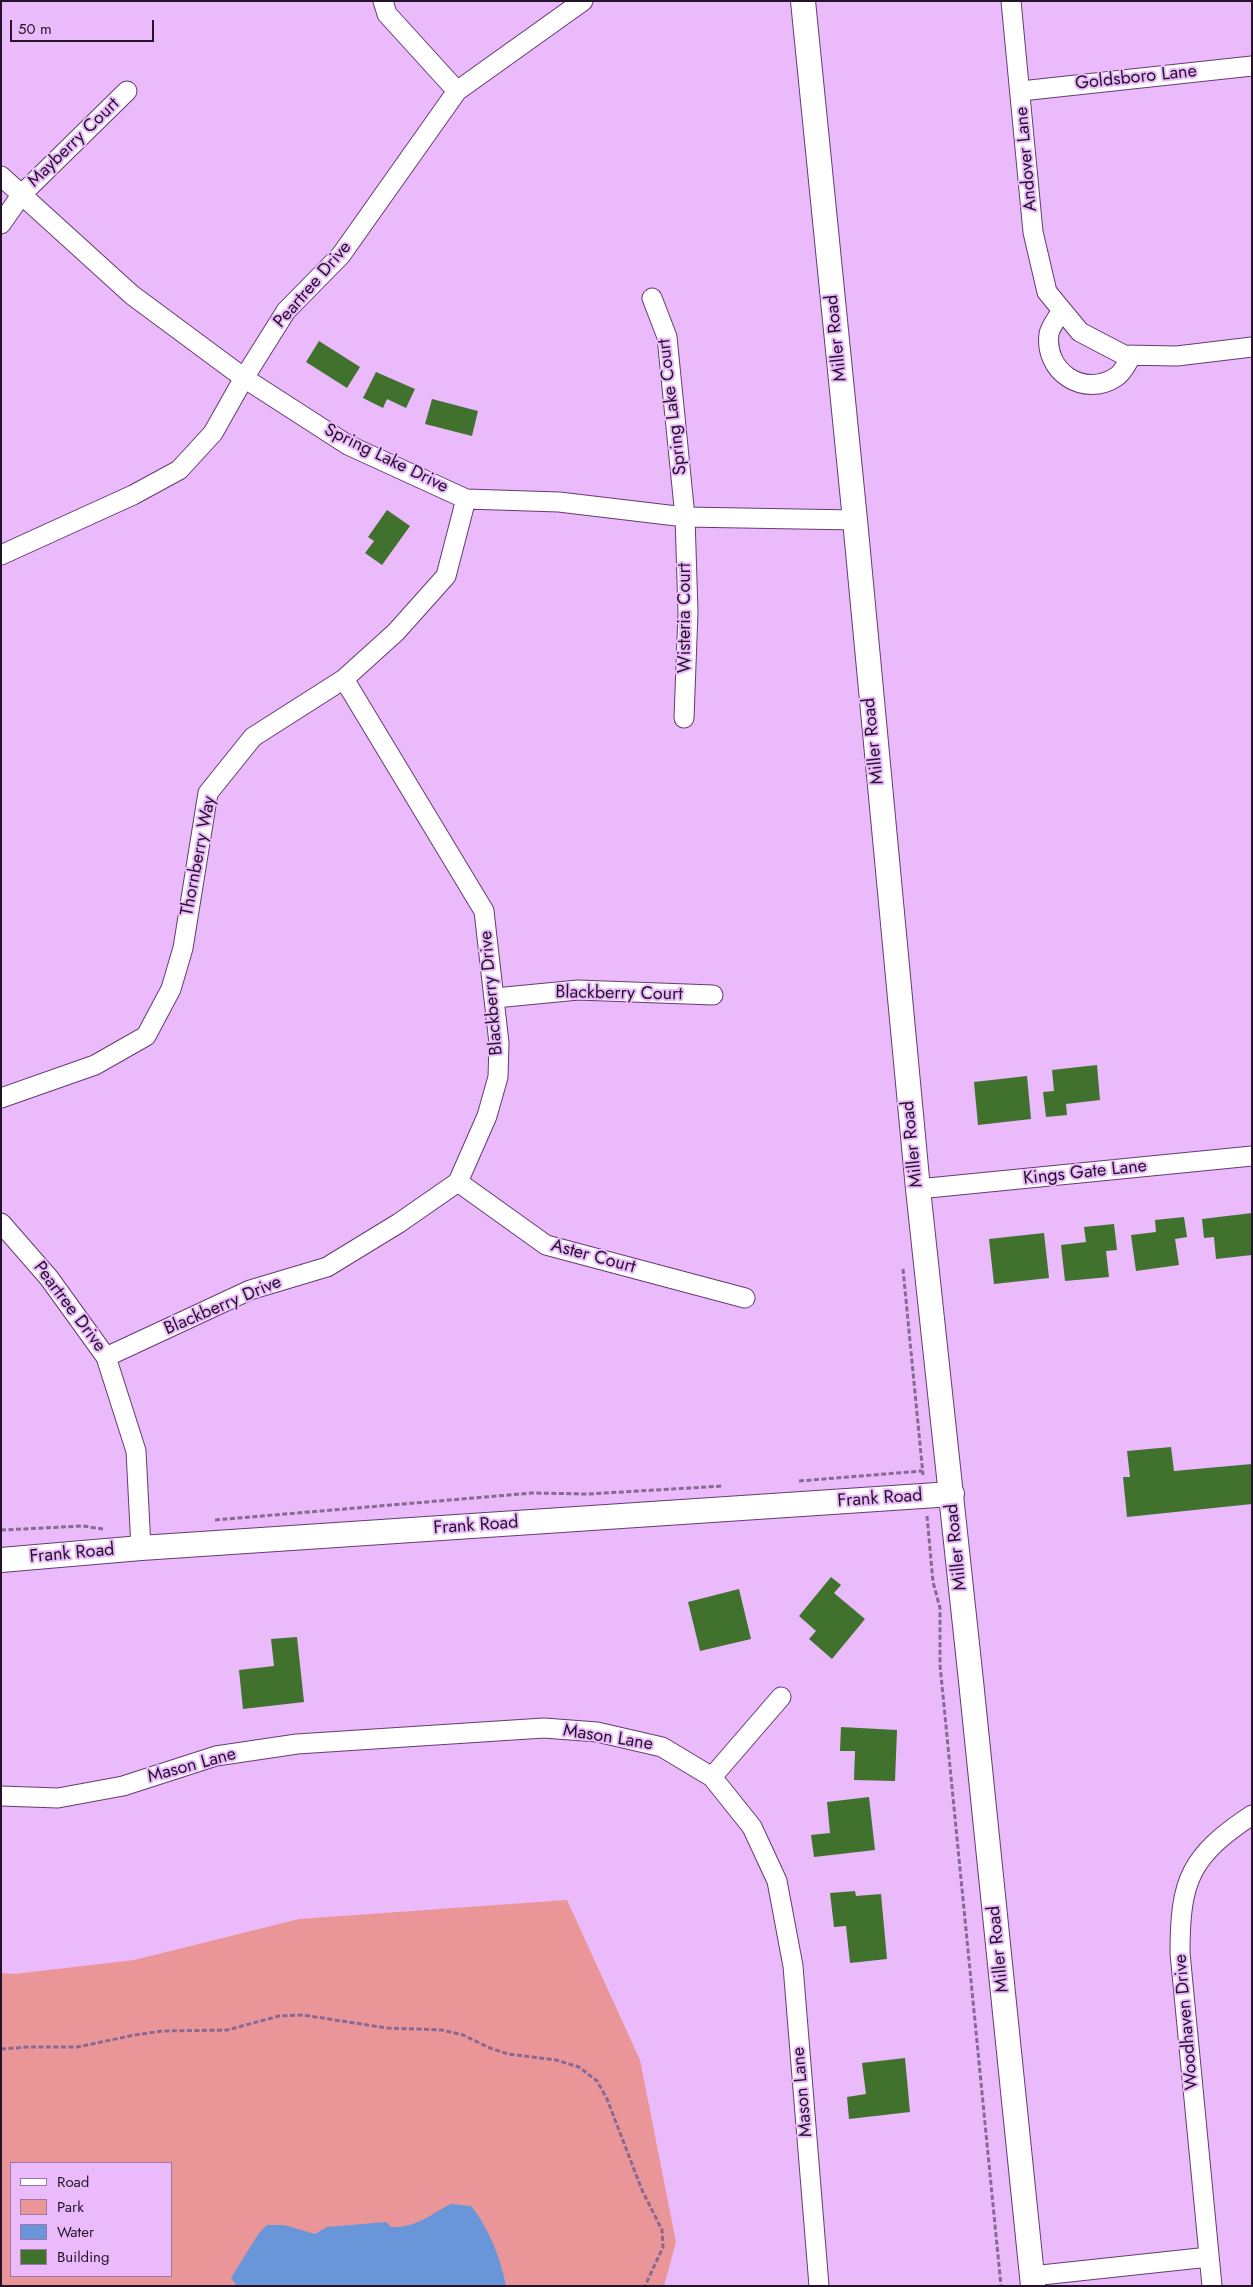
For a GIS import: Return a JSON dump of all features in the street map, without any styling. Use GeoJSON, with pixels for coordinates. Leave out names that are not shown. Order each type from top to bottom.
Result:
{"type":"FeatureCollection","features":[{"type":"Feature","properties":{"kind":"street"},"geometry":{"type":"LineString","coordinates":[[382,1],[387,14],[456,91]]}},
{"type":"Feature","properties":{"kind":"street","name":"Peartree Drive"},"geometry":{"type":"LineString","coordinates":[[1,555],[133,496],[179,470],[214,433],[244,378],[286,311],[341,255],[456,91],[583,1]]}},
{"type":"Feature","properties":{"kind":"street","name":"Miller Road"},"geometry":{"type":"LineString","coordinates":[[803,1],[855,520],[918,1189],[952,1494],[1032,2281]]}},
{"type":"Feature","properties":{"kind":"street","name":"Andover Lane"},"geometry":{"type":"LineString","coordinates":[[1011,1],[1033,232],[1048,292],[1080,332],[1124,355],[1177,356],[1252,347]]}},
{"type":"Feature","properties":{"kind":"street","name":"Goldsboro Lane"},"geometry":{"type":"LineString","coordinates":[[1021,91],[1252,66]]}},
{"type":"Feature","properties":{"kind":"street","name":"Mayberry Court"},"geometry":{"type":"LineString","coordinates":[[1,224],[22,194],[127,91]]}},
{"type":"Feature","properties":{"kind":"street","name":"Spring Lake Drive"},"geometry":{"type":"LineString","coordinates":[[1,176],[132,295],[244,378],[348,445],[466,498],[559,502],[685,517],[855,520]]}},
{"type":"Feature","properties":{"kind":"street","name":"Spring Lake Court"},"geometry":{"type":"LineString","coordinates":[[652,298],[667,338],[685,517]]}},
{"type":"Feature","properties":{"kind":"street"},"geometry":{"type":"LineString","coordinates":[[1062,310],[1049,333],[1051,359],[1068,379],[1093,386],[1118,377],[1132,355]]}},
{"type":"Feature","properties":{"kind":"street","name":"Thornberry Way"},"geometry":{"type":"LineString","coordinates":[[1,1098],[95,1065],[146,1036],[171,989],[183,948],[208,794],[253,737],[344,679],[396,632],[446,576],[466,498]]}},
{"type":"Feature","properties":{"kind":"street","name":"Wisteria Court"},"geometry":{"type":"LineString","coordinates":[[684,718],[688,612],[685,517]]}},
{"type":"Feature","properties":{"kind":"street","name":"Blackberry Drive"},"geometry":{"type":"LineString","coordinates":[[106,1357],[250,1290],[326,1266],[399,1223],[458,1182],[487,1116],[498,1077],[500,1043],[484,911],[344,679]]}},
{"type":"Feature","properties":{"kind":"street","name":"Blackberry Court"},"geometry":{"type":"LineString","coordinates":[[495,998],[578,990],[713,996]]}},
{"type":"Feature","properties":{"kind":"street","name":"Kings Gate Lane"},"geometry":{"type":"LineString","coordinates":[[918,1189],[1252,1156]]}},
{"type":"Feature","properties":{"kind":"street","name":"Aster Court"},"geometry":{"type":"LineString","coordinates":[[458,1182],[546,1245],[745,1298]]}},
{"type":"Feature","properties":{"kind":"street","name":"Peartree Drive"},"geometry":{"type":"LineString","coordinates":[[1,1223],[49,1278],[106,1357],[136,1451],[141,1548]]}},
{"type":"Feature","properties":{"kind":"street","name":"Frank Road"},"geometry":{"type":"LineString","coordinates":[[1,1560],[141,1548],[952,1494]]}},
{"type":"Feature","properties":{"kind":"street"},"geometry":{"type":"LineString","coordinates":[[712,1778],[781,1697]]}},
{"type":"Feature","properties":{"kind":"street","name":"Mason Lane"},"geometry":{"type":"LineString","coordinates":[[1,1796],[58,1798],[123,1786],[216,1756],[297,1744],[544,1728],[597,1732],[662,1746],[712,1778],[752,1827],[777,1881],[793,1966],[819,2286]]}},
{"type":"Feature","properties":{"kind":"street","name":"Woodhaven Drive"},"geometry":{"type":"LineString","coordinates":[[1212,2286],[1180,1953],[1180,1913],[1186,1882],[1205,1854],[1226,1832],[1252,1815]]}},
{"type":"Feature","properties":{"kind":"street"},"geometry":{"type":"LineString","coordinates":[[1032,2281],[1208,2257]]}},
{"type":"Feature","properties":{"kind":"path"},"geometry":{"type":"LineString","coordinates":[[797,1481],[922,1471]]}},
{"type":"Feature","properties":{"kind":"path"},"geometry":{"type":"LineString","coordinates":[[206,1520],[532,1493],[588,1494],[729,1486]]}},
{"type":"Feature","properties":{"kind":"path"},"geometry":{"type":"LineString","coordinates":[[1,1530],[83,1526],[106,1529]]}},
{"type":"Feature","properties":{"kind":"path"},"geometry":{"type":"LineString","coordinates":[[1,2049],[28,2046],[78,2047],[162,2031],[227,2030],[279,2016],[304,2015],[387,2028],[442,2030],[463,2035],[508,2054],[556,2060],[579,2067],[597,2081],[607,2099],[642,2190],[662,2230],[663,2247],[646,2286]]}},
{"type":"Feature","properties":{"kind":"green space"},"geometry":{"type":"Polygon","coordinates":[[[567,1900],[640,2060],[676,2242],[664,2286],[1,2286],[1,1973],[14,1974],[134,1960],[299,1919],[567,1900]]]}},
{"type":"Feature","properties":{"kind":"water"},"geometry":{"type":"Polygon","coordinates":[[[451,2204],[471,2206],[477,2214],[493,2243],[506,2286],[237,2286],[231,2278],[259,2233],[267,2225],[284,2225],[315,2234],[327,2227],[386,2222],[391,2227],[400,2227],[416,2223],[451,2204]]]}},
{"type":"Feature","properties":{"kind":"building"},"geometry":{"type":"Polygon","coordinates":[[[319,341],[360,367],[347,388],[306,362],[319,341]]]}},
{"type":"Feature","properties":{"kind":"building"},"geometry":{"type":"Polygon","coordinates":[[[376,372],[415,389],[406,408],[387,399],[383,408],[363,398],[376,372]]]}},
{"type":"Feature","properties":{"kind":"building"},"geometry":{"type":"Polygon","coordinates":[[[432,399],[478,411],[472,436],[425,424],[432,399]]]}},
{"type":"Feature","properties":{"kind":"building"},"geometry":{"type":"Polygon","coordinates":[[[387,510],[410,526],[382,565],[365,553],[374,541],[368,537],[387,510]]]}},
{"type":"Feature","properties":{"kind":"building"},"geometry":{"type":"Polygon","coordinates":[[[1097,1065],[1100,1100],[1066,1104],[1067,1115],[1046,1117],[1043,1092],[1054,1091],[1052,1070],[1097,1065]]]}},
{"type":"Feature","properties":{"kind":"building"},"geometry":{"type":"Polygon","coordinates":[[[1027,1076],[1031,1119],[978,1125],[974,1082],[1027,1076]]]}},
{"type":"Feature","properties":{"kind":"building"},"geometry":{"type":"Polygon","coordinates":[[[1252,1213],[1252,1255],[1216,1259],[1214,1237],[1204,1238],[1202,1219],[1252,1213]]]}},
{"type":"Feature","properties":{"kind":"building"},"geometry":{"type":"Polygon","coordinates":[[[1184,1217],[1187,1237],[1175,1239],[1179,1265],[1136,1271],[1131,1235],[1156,1232],[1155,1220],[1184,1217]]]}},
{"type":"Feature","properties":{"kind":"building"},"geometry":{"type":"Polygon","coordinates":[[[1114,1224],[1117,1250],[1106,1251],[1109,1277],[1065,1281],[1061,1245],[1086,1242],[1084,1227],[1114,1224]]]}},
{"type":"Feature","properties":{"kind":"building"},"geometry":{"type":"Polygon","coordinates":[[[1044,1233],[1049,1278],[994,1284],[989,1239],[1044,1233]]]}},
{"type":"Feature","properties":{"kind":"building"},"geometry":{"type":"Polygon","coordinates":[[[1171,1447],[1174,1471],[1252,1464],[1252,1504],[1127,1517],[1123,1477],[1130,1477],[1127,1451],[1171,1447]]]}},
{"type":"Feature","properties":{"kind":"building"},"geometry":{"type":"Polygon","coordinates":[[[831,1577],[841,1585],[834,1593],[865,1619],[832,1659],[809,1639],[816,1631],[799,1616],[831,1577]]]}},
{"type":"Feature","properties":{"kind":"building"},"geometry":{"type":"Polygon","coordinates":[[[739,1589],[751,1639],[700,1651],[688,1602],[739,1589]]]}},
{"type":"Feature","properties":{"kind":"building"},"geometry":{"type":"Polygon","coordinates":[[[297,1637],[304,1702],[243,1709],[239,1670],[274,1666],[271,1639],[297,1637]]]}},
{"type":"Feature","properties":{"kind":"building"},"geometry":{"type":"Polygon","coordinates":[[[841,1727],[897,1730],[895,1781],[854,1780],[855,1751],[840,1751],[841,1727]]]}},
{"type":"Feature","properties":{"kind":"building"},"geometry":{"type":"Polygon","coordinates":[[[869,1797],[875,1850],[814,1857],[811,1835],[830,1833],[827,1802],[869,1797]]]}},
{"type":"Feature","properties":{"kind":"building"},"geometry":{"type":"Polygon","coordinates":[[[855,1891],[856,1896],[881,1894],[887,1959],[850,1963],[846,1926],[834,1927],[830,1893],[855,1891]]]}},
{"type":"Feature","properties":{"kind":"building"},"geometry":{"type":"Polygon","coordinates":[[[905,2058],[910,2112],[849,2119],[847,2097],[866,2094],[862,2063],[905,2058]]]}}]}
